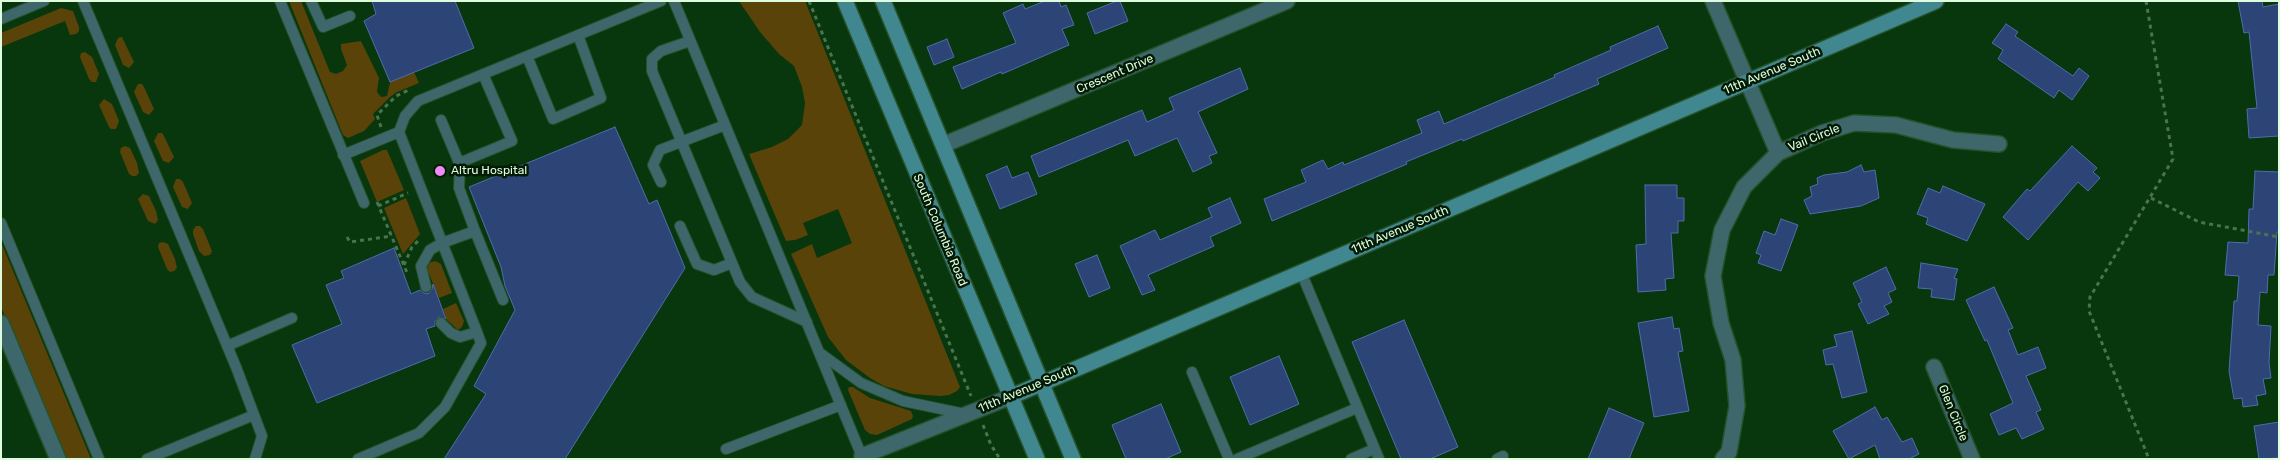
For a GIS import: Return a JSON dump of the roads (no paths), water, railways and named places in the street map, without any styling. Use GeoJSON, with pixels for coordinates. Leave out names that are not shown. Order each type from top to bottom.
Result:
{"type":"FeatureCollection","features":[{"type":"Feature","properties":{"kind":"street","name":"South Columbia Road"},"geometry":{"type":"LineString","coordinates":[[844,1],[1037,459]]}},
{"type":"Feature","properties":{"kind":"street"},"geometry":{"type":"LineString","coordinates":[[883,1],[1073,459]]}},
{"type":"Feature","properties":{"kind":"street","name":"Crescent Drive"},"geometry":{"type":"LineString","coordinates":[[943,145],[1286,1]]}},
{"type":"Feature","properties":{"kind":"street"},"geometry":{"type":"LineString","coordinates":[[1713,1],[1778,153]]}},
{"type":"Feature","properties":{"kind":"street","name":"11th Avenue South"},"geometry":{"type":"LineString","coordinates":[[860,458],[1041,383],[1936,1]]}},
{"type":"Feature","properties":{"kind":"street","name":"Vail Circle"},"geometry":{"type":"LineString","coordinates":[[1723,459],[1729,452],[1737,406],[1733,360],[1721,323],[1713,276],[1722,230],[1744,187],[1778,153],[1822,133],[1854,123],[1896,125],[1953,140],[1999,144]]}},
{"type":"Feature","properties":{"kind":"street"},"geometry":{"type":"LineString","coordinates":[[1,323],[58,459]]}},
{"type":"Feature","properties":{"kind":"street","name":"Glen Circle"},"geometry":{"type":"LineString","coordinates":[[1934,366],[1972,459]]}},
{"type":"Feature","properties":{"kind":"lane"},"geometry":{"type":"LineString","coordinates":[[1,19],[44,1]]}},
{"type":"Feature","properties":{"kind":"lane"},"geometry":{"type":"LineString","coordinates":[[83,1],[227,346],[262,436],[255,459]]}},
{"type":"Feature","properties":{"kind":"lane"},"geometry":{"type":"LineString","coordinates":[[280,1],[364,203]]}},
{"type":"Feature","properties":{"kind":"lane"},"geometry":{"type":"LineString","coordinates":[[312,1],[323,27],[350,16]]}},
{"type":"Feature","properties":{"kind":"lane"},"geometry":{"type":"LineString","coordinates":[[358,459],[420,433],[445,407],[481,343],[399,132],[405,116],[418,101],[661,1]]}},
{"type":"Feature","properties":{"kind":"lane"},"geometry":{"type":"LineString","coordinates":[[674,1],[841,405],[860,458]]}},
{"type":"Feature","properties":{"kind":"lane"},"geometry":{"type":"LineString","coordinates":[[526,56],[553,119],[601,98],[578,35]]}},
{"type":"Feature","properties":{"kind":"lane"},"geometry":{"type":"LineString","coordinates":[[690,40],[661,51],[652,60],[652,71],[681,141],[740,282],[752,298],[807,322]]}},
{"type":"Feature","properties":{"kind":"lane"},"geometry":{"type":"LineString","coordinates":[[460,163],[512,141],[483,74]]}},
{"type":"Feature","properties":{"kind":"lane"},"geometry":{"type":"LineString","coordinates":[[441,120],[460,163],[459,188],[503,300]]}},
{"type":"Feature","properties":{"kind":"lane"},"geometry":{"type":"LineString","coordinates":[[661,182],[653,165],[660,150],[725,125]]}},
{"type":"Feature","properties":{"kind":"lane"},"geometry":{"type":"LineString","coordinates":[[343,155],[399,132]]}},
{"type":"Feature","properties":{"kind":"lane"},"geometry":{"type":"LineString","coordinates":[[1,224],[98,459]]}},
{"type":"Feature","properties":{"kind":"lane"},"geometry":{"type":"LineString","coordinates":[[680,226],[697,264],[714,270],[732,263]]}},
{"type":"Feature","properties":{"kind":"lane"},"geometry":{"type":"LineString","coordinates":[[426,287],[421,266],[424,257],[430,250],[442,243],[475,231]]}},
{"type":"Feature","properties":{"kind":"lane"},"geometry":{"type":"LineString","coordinates":[[1302,272],[1379,459]]}},
{"type":"Feature","properties":{"kind":"lane"},"geometry":{"type":"LineString","coordinates":[[227,346],[292,318]]}},
{"type":"Feature","properties":{"kind":"lane"},"geometry":{"type":"LineString","coordinates":[[441,323],[451,333],[460,337],[477,332]]}},
{"type":"Feature","properties":{"kind":"lane"},"geometry":{"type":"LineString","coordinates":[[819,352],[861,383],[903,401],[965,414]]}},
{"type":"Feature","properties":{"kind":"lane"},"geometry":{"type":"LineString","coordinates":[[1192,372],[1229,459]]}},
{"type":"Feature","properties":{"kind":"lane"},"geometry":{"type":"LineString","coordinates":[[726,449],[841,405]]}},
{"type":"Feature","properties":{"kind":"lane"},"geometry":{"type":"LineString","coordinates":[[1236,459],[1357,408]]}},
{"type":"Feature","properties":{"kind":"lane"},"geometry":{"type":"LineString","coordinates":[[147,459],[254,415]]}},
{"type":"Feature","properties":{"kind":"lane"},"geometry":{"type":"LineString","coordinates":[[1351,459],[1374,449]]}},
{"type":"Feature","properties":{"kind":"place","name":"Altru Hospital"},"geometry":{"type":"Point","coordinates":[440,171]}}]}
